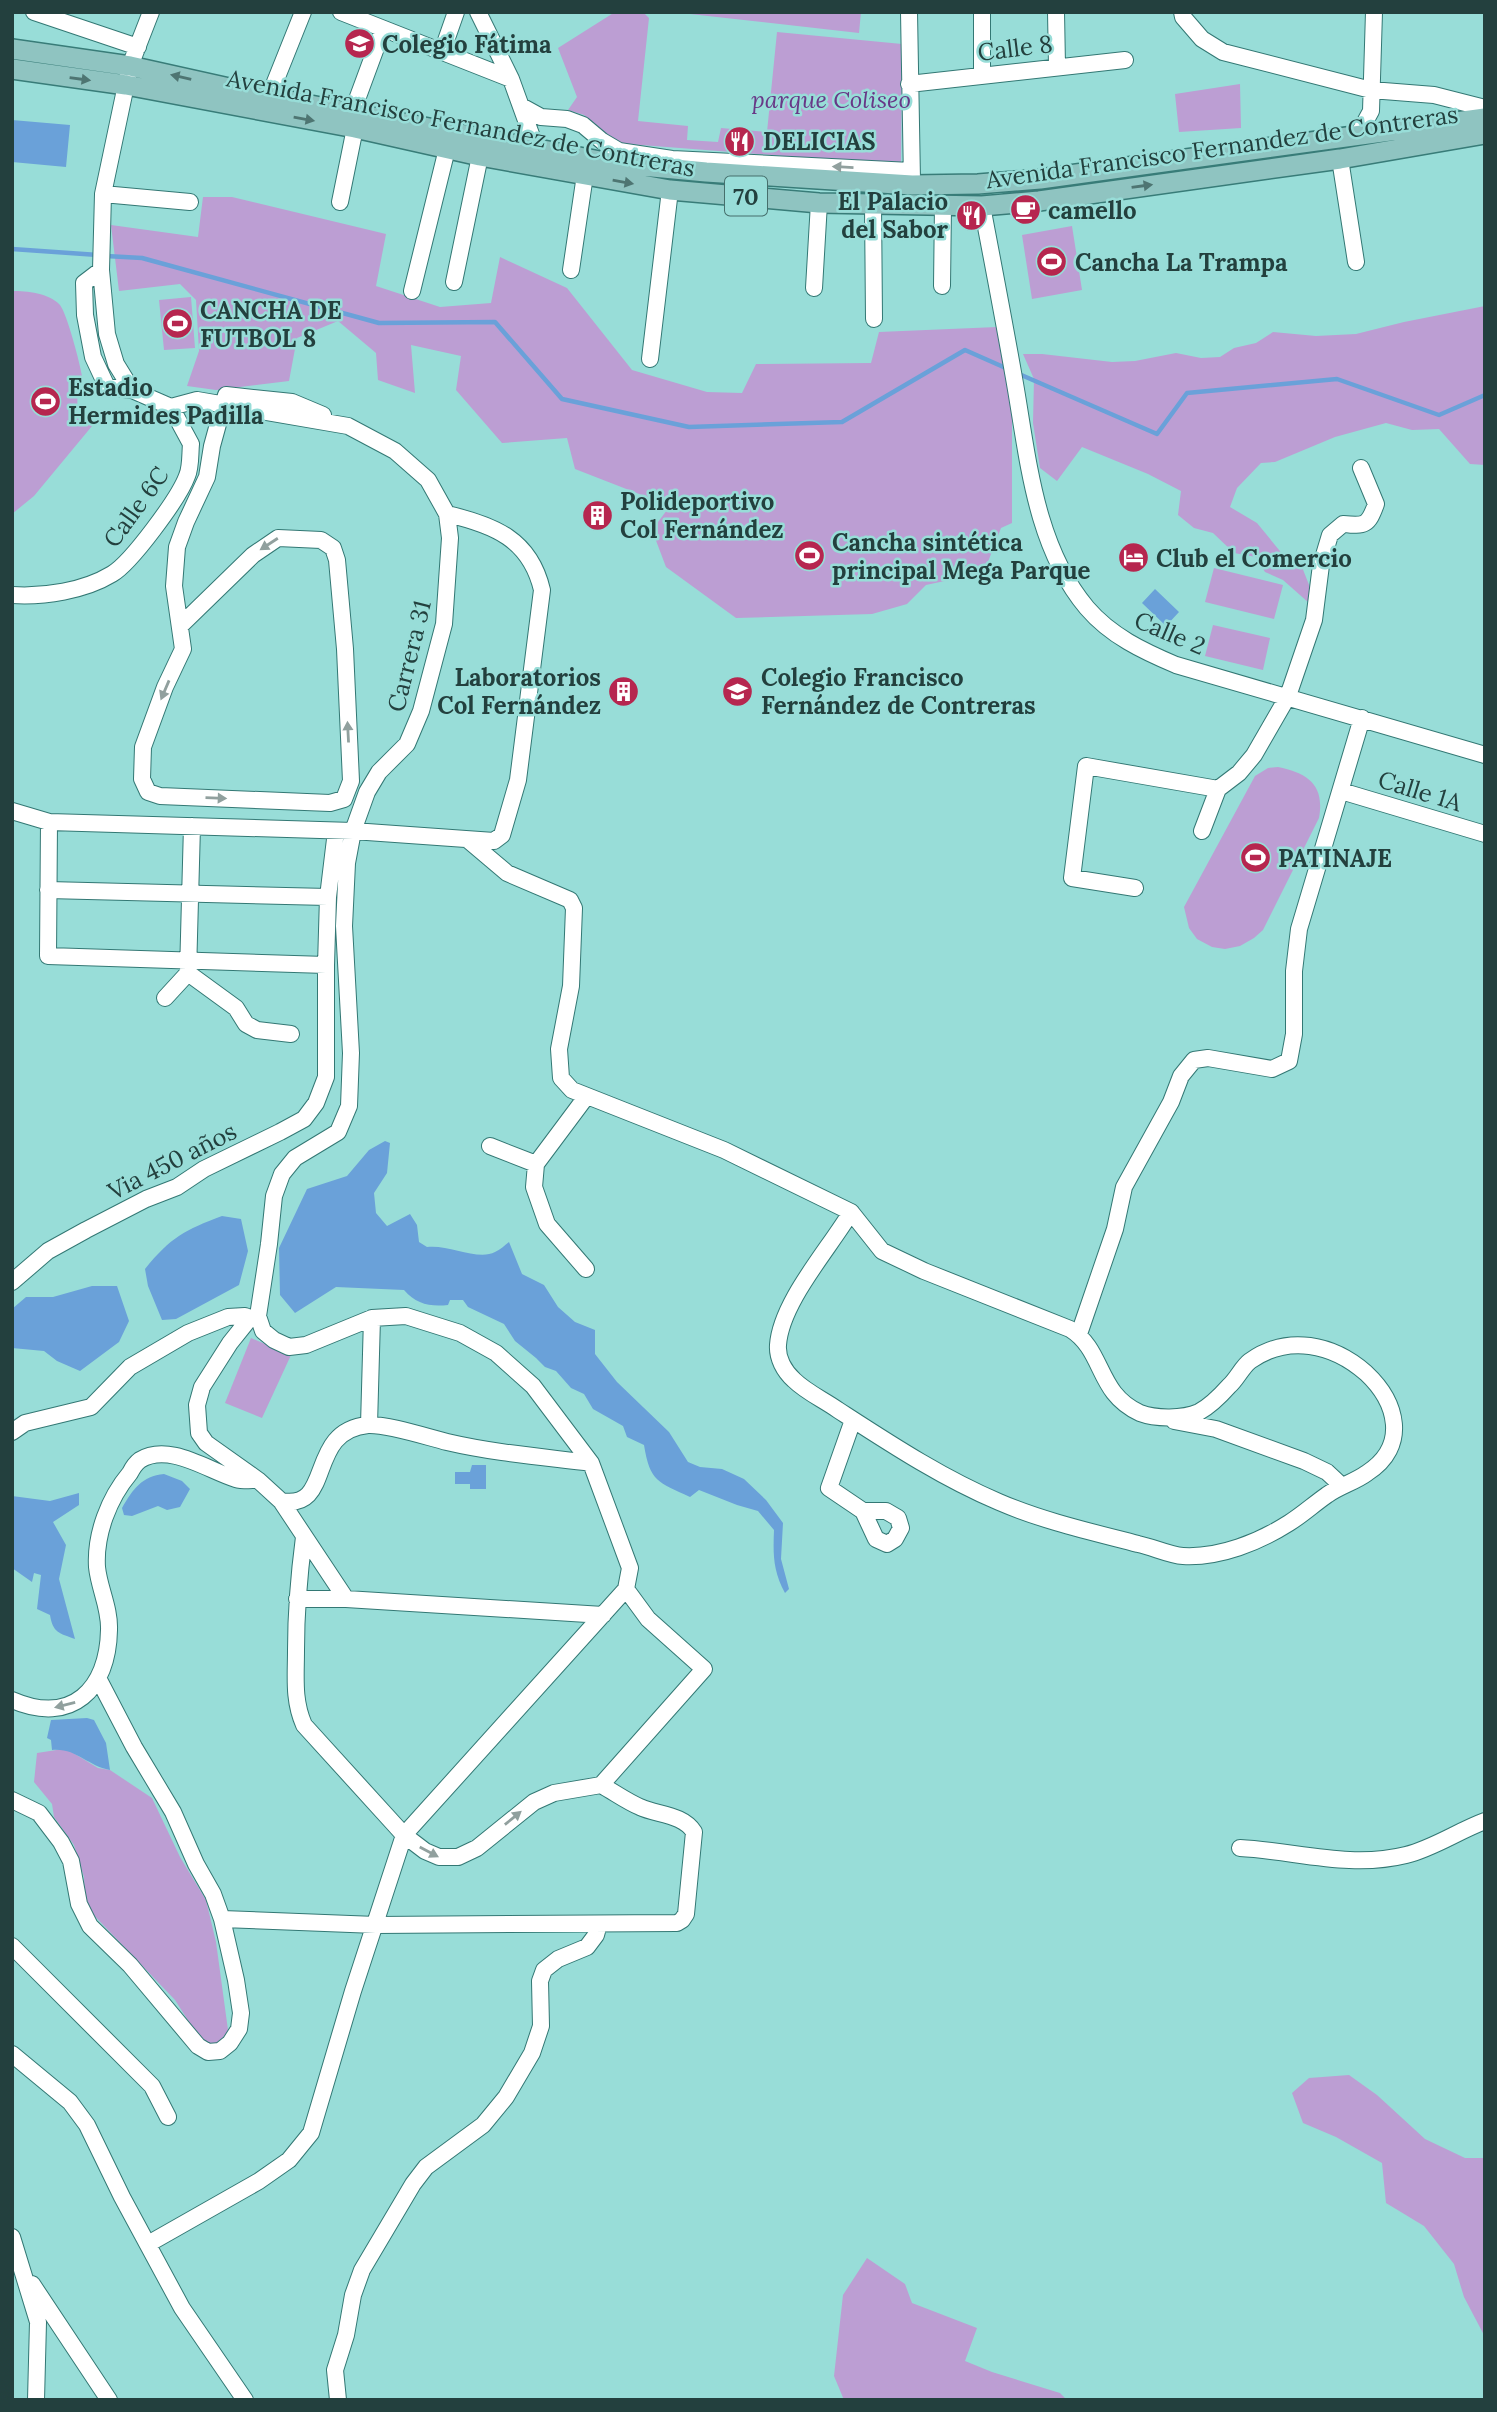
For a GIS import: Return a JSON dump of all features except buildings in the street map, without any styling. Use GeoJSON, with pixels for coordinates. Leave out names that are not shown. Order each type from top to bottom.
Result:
{"type":"FeatureCollection","features":[{"type":"Feature","properties":{"kind":"main road","name":"Avenida Francisco Fernandez de Contreras"},"geometry":{"type":"LineString","coordinates":[[12,49],[128,76],[539,154],[692,171],[912,178],[978,184],[1040,179],[1485,118]]}},
{"type":"Feature","properties":{"kind":"main road","name":"Avenida Francisco Fernandez de Contreras"},"geometry":{"type":"LineString","coordinates":[[12,69],[128,76],[269,97],[447,149],[480,156],[539,154],[585,175],[670,190],[819,203],[982,206],[1039,201],[1340,159],[1485,134]]}},
{"type":"Feature","properties":{"kind":"street"},"geometry":{"type":"LineString","coordinates":[[34,12],[138,47]]}},
{"type":"Feature","properties":{"kind":"street"},"geometry":{"type":"LineString","coordinates":[[150,12],[128,76],[103,194],[101,265],[84,283],[85,316],[93,357],[107,387],[132,390],[171,407],[191,444],[212,446]]}},
{"type":"Feature","properties":{"kind":"street"},"geometry":{"type":"LineString","coordinates":[[269,97],[303,12]]}},
{"type":"Feature","properties":{"kind":"street"},"geometry":{"type":"LineString","coordinates":[[341,12],[510,79]]}},
{"type":"Feature","properties":{"kind":"street"},"geometry":{"type":"LineString","coordinates":[[442,52],[456,12]]}},
{"type":"Feature","properties":{"kind":"street"},"geometry":{"type":"LineString","coordinates":[[478,12],[510,79],[539,154]]}},
{"type":"Feature","properties":{"kind":"street"},"geometry":{"type":"LineString","coordinates":[[521,106],[541,117],[567,119],[583,125],[602,141],[620,151],[659,157],[912,178],[909,12]]}},
{"type":"Feature","properties":{"kind":"street"},"geometry":{"type":"LineString","coordinates":[[982,12],[982,75]]}},
{"type":"Feature","properties":{"kind":"street"},"geometry":{"type":"LineString","coordinates":[[1055,12],[1057,66]]}},
{"type":"Feature","properties":{"kind":"street"},"geometry":{"type":"LineString","coordinates":[[1182,12],[1183,17],[1202,39],[1223,52],[1371,89],[1434,96],[1485,108]]}},
{"type":"Feature","properties":{"kind":"street"},"geometry":{"type":"LineString","coordinates":[[1359,134],[1371,111],[1374,12]]}},
{"type":"Feature","properties":{"kind":"street"},"geometry":{"type":"LineString","coordinates":[[340,202],[354,120],[383,29]]}},
{"type":"Feature","properties":{"kind":"street","name":"Calle 8"},"geometry":{"type":"LineString","coordinates":[[909,84],[1125,60]]}},
{"type":"Feature","properties":{"kind":"street"},"geometry":{"type":"LineString","coordinates":[[539,154],[554,119]]}},
{"type":"Feature","properties":{"kind":"street"},"geometry":{"type":"LineString","coordinates":[[412,291],[447,149]]}},
{"type":"Feature","properties":{"kind":"street"},"geometry":{"type":"LineString","coordinates":[[454,282],[480,156]]}},
{"type":"Feature","properties":{"kind":"street"},"geometry":{"type":"LineString","coordinates":[[1340,159],[1356,262]]}},
{"type":"Feature","properties":{"kind":"street"},"geometry":{"type":"LineString","coordinates":[[571,270],[585,175]]}},
{"type":"Feature","properties":{"kind":"street"},"geometry":{"type":"LineString","coordinates":[[650,359],[670,190]]}},
{"type":"Feature","properties":{"kind":"street"},"geometry":{"type":"LineString","coordinates":[[103,194],[190,202]]}},
{"type":"Feature","properties":{"kind":"street"},"geometry":{"type":"LineString","coordinates":[[814,288],[819,203]]}},
{"type":"Feature","properties":{"kind":"street"},"geometry":{"type":"LineString","coordinates":[[873,204],[874,319]]}},
{"type":"Feature","properties":{"kind":"street"},"geometry":{"type":"LineString","coordinates":[[942,286],[943,205]]}},
{"type":"Feature","properties":{"kind":"street","name":"Calle 2"},"geometry":{"type":"LineString","coordinates":[[982,206],[1037,501],[1048,536],[1069,584],[1088,610],[1134,647],[1175,665],[1485,755]]}},
{"type":"Feature","properties":{"kind":"street"},"geometry":{"type":"LineString","coordinates":[[12,811],[49,822],[344,831],[494,841],[502,835],[518,780],[542,590],[532,562],[505,534],[478,521],[447,514],[428,480],[394,451],[348,426],[292,402],[226,395],[212,446],[207,477],[177,547],[174,586],[183,649],[165,687],[143,747],[142,779],[148,792],[160,796],[330,803],[344,799],[351,781],[345,649],[337,560],[333,548],[321,540],[278,538],[253,555],[180,626]]}},
{"type":"Feature","properties":{"kind":"street"},"geometry":{"type":"LineString","coordinates":[[171,407],[197,400],[222,405]]}},
{"type":"Feature","properties":{"kind":"street","name":"Calle 6C"},"geometry":{"type":"LineString","coordinates":[[12,595],[55,594],[111,575],[130,560],[165,513],[187,476],[191,444]]}},
{"type":"Feature","properties":{"kind":"street"},"geometry":{"type":"LineString","coordinates":[[1202,831],[1218,789],[1239,774],[1254,755],[1289,696],[1314,620],[1321,565],[1330,535],[1343,524],[1361,525],[1370,520],[1376,504],[1361,468]]}},
{"type":"Feature","properties":{"kind":"street","name":"Carrera 31"},"geometry":{"type":"LineString","coordinates":[[344,831],[379,772],[407,744],[421,711],[444,624],[450,538],[447,514]]}},
{"type":"Feature","properties":{"kind":"street"},"geometry":{"type":"LineString","coordinates":[[176,602],[203,603]]}},
{"type":"Feature","properties":{"kind":"street"},"geometry":{"type":"LineString","coordinates":[[1079,1334],[1115,1230],[1124,1187],[1171,1102],[1181,1076],[1194,1060],[1208,1058],[1272,1069],[1289,1061],[1294,1034],[1293,971],[1299,929],[1362,718]]}},
{"type":"Feature","properties":{"kind":"street"},"geometry":{"type":"LineString","coordinates":[[1135,888],[1072,878],[1086,766],[1218,789]]}},
{"type":"Feature","properties":{"kind":"street","name":"Calle 1A"},"geometry":{"type":"LineString","coordinates":[[1341,791],[1485,834]]}},
{"type":"Feature","properties":{"kind":"street"},"geometry":{"type":"LineString","coordinates":[[49,822],[48,957],[188,967],[326,965]]}},
{"type":"Feature","properties":{"kind":"street"},"geometry":{"type":"LineString","coordinates":[[165,998],[188,967],[192,826]]}},
{"type":"Feature","properties":{"kind":"street"},"geometry":{"type":"LineString","coordinates":[[344,831],[347,863],[344,926],[351,1053],[349,1106],[338,1132],[295,1158],[282,1174],[274,1196],[270,1244],[254,1317],[230,1343],[202,1387],[196,1421],[199,1433],[206,1443],[281,1501],[346,1599]]}},
{"type":"Feature","properties":{"kind":"street","name":"Via 450 años"},"geometry":{"type":"LineString","coordinates":[[12,1282],[48,1251],[67,1240],[146,1199],[177,1187],[204,1169],[304,1119],[322,1091],[326,1077],[328,897],[344,831]]}},
{"type":"Feature","properties":{"kind":"street"},"geometry":{"type":"LineString","coordinates":[[468,840],[507,873],[570,900],[575,908],[571,986],[559,1049],[561,1078],[572,1090],[724,1150],[851,1212],[881,1251],[1079,1334],[1089,1344],[1109,1388],[1122,1402],[1139,1412],[1156,1418],[1216,1429],[1245,1439],[1327,1472],[1342,1486]]}},
{"type":"Feature","properties":{"kind":"street"},"geometry":{"type":"LineString","coordinates":[[48,890],[328,897]]}},
{"type":"Feature","properties":{"kind":"street"},"geometry":{"type":"LineString","coordinates":[[188,967],[236,1008],[246,1024],[257,1030],[291,1034]]}},
{"type":"Feature","properties":{"kind":"street"},"geometry":{"type":"LineString","coordinates":[[586,1097],[536,1164],[534,1187],[547,1224],[586,1269]]}},
{"type":"Feature","properties":{"kind":"street"},"geometry":{"type":"LineString","coordinates":[[490,1146],[536,1164]]}},
{"type":"Feature","properties":{"kind":"street"},"geometry":{"type":"LineString","coordinates":[[851,1212],[783,1320],[778,1344],[784,1368],[795,1382],[853,1420],[942,1474],[999,1503],[1063,1524],[1181,1556],[1215,1554],[1258,1539],[1290,1522],[1329,1493],[1370,1472],[1387,1453],[1395,1432],[1389,1400],[1365,1372],[1326,1348],[1295,1344],[1272,1350],[1249,1362],[1231,1384],[1198,1412],[1156,1418]]}},
{"type":"Feature","properties":{"kind":"street"},"geometry":{"type":"LineString","coordinates":[[148,2244],[259,2181],[289,2160],[311,2133],[353,1991],[404,1835],[626,1589],[630,1568],[591,1463],[533,1386],[496,1353],[460,1333],[406,1316],[372,1318],[306,1345],[289,1347],[263,1331],[254,1317]]}},
{"type":"Feature","properties":{"kind":"street"},"geometry":{"type":"LineString","coordinates":[[12,1432],[25,1423],[91,1407],[130,1367],[188,1333],[228,1317],[254,1317]]}},
{"type":"Feature","properties":{"kind":"street"},"geometry":{"type":"LineString","coordinates":[[369,1425],[372,1318]]}},
{"type":"Feature","properties":{"kind":"street"},"geometry":{"type":"LineString","coordinates":[[853,1420],[829,1488],[863,1511]]}},
{"type":"Feature","properties":{"kind":"street"},"geometry":{"type":"LineString","coordinates":[[281,1501],[301,1501],[311,1493],[334,1440],[342,1434],[369,1425],[470,1446],[591,1463]]}},
{"type":"Feature","properties":{"kind":"street"},"geometry":{"type":"LineString","coordinates":[[12,1700],[40,1708],[73,1705],[84,1698],[98,1678],[107,1651],[110,1628],[97,1566],[98,1547],[102,1526],[114,1495],[139,1461],[154,1456],[176,1455],[238,1480],[257,1480]]}},
{"type":"Feature","properties":{"kind":"street"},"geometry":{"type":"LineString","coordinates":[[304,1537],[297,1599],[295,1692],[297,1708],[304,1725],[404,1835],[425,1851],[439,1857],[458,1857],[477,1847],[534,1802],[554,1793],[601,1785],[704,1669],[648,1619],[626,1589]]}},
{"type":"Feature","properties":{"kind":"street"},"geometry":{"type":"LineString","coordinates":[[297,1599],[346,1599],[603,1615]]}},
{"type":"Feature","properties":{"kind":"street"},"geometry":{"type":"LineString","coordinates":[[12,1800],[39,1813],[61,1842],[71,1861],[79,1904],[90,1926],[130,1965],[198,2046],[208,2052],[220,2051],[230,2043],[239,2029],[241,2013],[222,1919],[213,1894],[196,1864],[173,1812],[134,1747],[98,1678]]}},
{"type":"Feature","properties":{"kind":"street"},"geometry":{"type":"LineString","coordinates":[[222,1919],[376,1925],[677,1923],[687,1914],[694,1832],[683,1821],[640,1807],[601,1785]]}},
{"type":"Feature","properties":{"kind":"street"},"geometry":{"type":"LineString","coordinates":[[1240,1848],[1329,1859],[1374,1860],[1406,1855],[1485,1821]]}},
{"type":"Feature","properties":{"kind":"street"},"geometry":{"type":"LineString","coordinates":[[338,2400],[335,2370],[346,2335],[353,2295],[362,2270],[413,2184],[426,2168],[482,2125],[506,2097],[532,2053],[541,2026],[540,1981],[544,1970],[558,1959],[587,1947],[596,1936],[599,1924]]}},
{"type":"Feature","properties":{"kind":"street"},"geometry":{"type":"LineString","coordinates":[[12,1945],[152,2086],[168,2117]]}},
{"type":"Feature","properties":{"kind":"street"},"geometry":{"type":"LineString","coordinates":[[12,2054],[71,2102],[87,2125],[122,2197],[182,2308],[245,2400]]}},
{"type":"Feature","properties":{"kind":"street"},"geometry":{"type":"LineString","coordinates":[[12,2237],[38,2322],[36,2400]]}},
{"type":"Feature","properties":{"kind":"street"},"geometry":{"type":"LineString","coordinates":[[23,2270],[109,2400]]}},
{"type":"Feature","properties":{"kind":"green space","name":"parque Coliseo"},"geometry":{"type":"Polygon","coordinates":[[[615,12],[643,12],[649,18],[638,121],[688,126],[687,140],[718,142],[721,128],[767,132],[777,32],[902,44],[901,165],[615,143],[584,115],[568,110],[577,97],[558,48],[615,12]]]}},
{"type":"Feature","properties":{"kind":"green space"},"geometry":{"type":"Polygon","coordinates":[[[672,12],[861,12],[859,33],[672,12]]]}},
{"type":"Feature","properties":{"kind":"green space"},"geometry":{"type":"Polygon","coordinates":[[[1240,84],[1241,128],[1179,132],[1175,94],[1240,84]]]}},
{"type":"Feature","properties":{"kind":"green space"},"geometry":{"type":"Polygon","coordinates":[[[203,197],[232,197],[386,234],[376,286],[440,307],[491,303],[500,257],[567,288],[632,370],[707,392],[742,393],[756,364],[871,363],[879,332],[997,327],[1012,398],[1012,523],[1001,528],[986,567],[954,579],[926,585],[907,604],[872,614],[736,618],[666,567],[652,530],[670,506],[575,469],[567,438],[502,443],[456,390],[461,356],[411,345],[415,393],[378,380],[376,353],[338,321],[297,338],[289,381],[216,390],[187,386],[199,351],[196,300],[180,284],[119,291],[111,225],[198,237],[203,197]]]}},
{"type":"Feature","properties":{"kind":"green space","name":"Cancha La Trampa"},"geometry":{"type":"Polygon","coordinates":[[[1072,226],[1082,290],[1032,299],[1022,235],[1072,226]]]}},
{"type":"Feature","properties":{"kind":"green space","name":"Estadio Hermides Padilla"},"geometry":{"type":"Polygon","coordinates":[[[12,291],[44,295],[60,305],[70,328],[82,376],[78,377],[77,415],[97,420],[34,496],[12,514],[12,291]]]}},
{"type":"Feature","properties":{"kind":"green space","name":"CANCHA DE FUTBOL 8"},"geometry":{"type":"Polygon","coordinates":[[[191,297],[195,348],[164,350],[159,300],[191,297]]]}},
{"type":"Feature","properties":{"kind":"green space"},"geometry":{"type":"Polygon","coordinates":[[[1485,306],[1485,465],[1470,464],[1439,429],[1412,430],[1386,423],[1335,437],[1275,462],[1261,463],[1237,488],[1230,507],[1257,523],[1284,556],[1302,567],[1313,595],[1309,603],[1283,580],[1265,572],[1256,557],[1234,553],[1213,533],[1194,528],[1178,515],[1181,491],[1148,474],[1082,447],[1057,481],[1040,468],[1033,423],[1034,379],[1023,354],[1112,362],[1135,361],[1176,353],[1201,358],[1220,357],[1234,348],[1256,343],[1273,332],[1316,336],[1356,334],[1485,306]]]}},
{"type":"Feature","properties":{"kind":"green space"},"geometry":{"type":"Polygon","coordinates":[[[1214,568],[1283,585],[1274,619],[1205,602],[1214,568]]]}},
{"type":"Feature","properties":{"kind":"green space"},"geometry":{"type":"Polygon","coordinates":[[[1213,625],[1270,638],[1263,670],[1205,656],[1213,625]]]}},
{"type":"Feature","properties":{"kind":"green space"},"geometry":{"type":"Polygon","coordinates":[[[1278,767],[1298,773],[1312,782],[1319,797],[1319,818],[1263,930],[1240,946],[1225,949],[1212,947],[1197,939],[1189,928],[1184,907],[1255,776],[1268,768],[1278,767]]]}},
{"type":"Feature","properties":{"kind":"green space"},"geometry":{"type":"Polygon","coordinates":[[[251,1338],[291,1355],[262,1418],[225,1403],[251,1338]]]}},
{"type":"Feature","properties":{"kind":"green space"},"geometry":{"type":"Polygon","coordinates":[[[63,1749],[98,1768],[110,1770],[152,1798],[180,1857],[206,1900],[216,1942],[228,2030],[220,2043],[208,2044],[198,2036],[175,2000],[85,1906],[84,1877],[74,1845],[54,1817],[52,1804],[34,1782],[37,1753],[63,1749]]]}},
{"type":"Feature","properties":{"kind":"green space"},"geometry":{"type":"Polygon","coordinates":[[[1349,2075],[1377,2095],[1425,2139],[1465,2158],[1485,2158],[1485,2337],[1464,2297],[1454,2264],[1424,2226],[1386,2203],[1382,2163],[1336,2137],[1303,2123],[1292,2093],[1309,2078],[1349,2075]]]}},
{"type":"Feature","properties":{"kind":"green space"},"geometry":{"type":"Polygon","coordinates":[[[867,2258],[905,2284],[912,2303],[977,2328],[965,2361],[1060,2393],[1067,2400],[844,2400],[834,2376],[843,2295],[867,2258]]]}},
{"type":"Feature","properties":{"kind":"water"},"geometry":{"type":"Polygon","coordinates":[[[12,120],[70,125],[66,167],[12,162],[12,120]]]}},
{"type":"Feature","properties":{"kind":"water"},"geometry":{"type":"Polygon","coordinates":[[[1155,589],[1179,612],[1166,626],[1142,603],[1155,589]]]}},
{"type":"Feature","properties":{"kind":"water"},"geometry":{"type":"Polygon","coordinates":[[[385,1141],[390,1143],[387,1173],[374,1193],[376,1213],[387,1226],[410,1214],[417,1225],[419,1242],[427,1247],[472,1254],[488,1254],[509,1242],[522,1274],[544,1285],[558,1307],[575,1322],[595,1330],[595,1354],[617,1382],[669,1432],[688,1462],[700,1467],[722,1469],[744,1479],[766,1500],[783,1523],[781,1559],[789,1589],[785,1593],[775,1563],[774,1530],[758,1511],[699,1490],[690,1497],[663,1484],[649,1467],[644,1445],[627,1437],[623,1426],[593,1409],[584,1394],[571,1388],[556,1371],[545,1367],[515,1341],[504,1324],[468,1307],[463,1300],[450,1300],[448,1305],[424,1304],[404,1290],[336,1287],[295,1313],[280,1295],[279,1248],[307,1189],[347,1176],[369,1150],[385,1141]]]}},
{"type":"Feature","properties":{"kind":"water"},"geometry":{"type":"Polygon","coordinates":[[[222,1216],[241,1219],[248,1251],[239,1285],[176,1319],[162,1320],[148,1286],[145,1269],[179,1236],[222,1216]]]}},
{"type":"Feature","properties":{"kind":"water"},"geometry":{"type":"Polygon","coordinates":[[[92,1286],[117,1286],[129,1321],[119,1342],[80,1371],[57,1361],[44,1351],[12,1348],[12,1309],[26,1297],[53,1297],[92,1286]]]}},
{"type":"Feature","properties":{"kind":"water"},"geometry":{"type":"Polygon","coordinates":[[[472,1465],[486,1465],[486,1489],[470,1489],[470,1484],[455,1484],[455,1472],[470,1472],[472,1465]]]}},
{"type":"Feature","properties":{"kind":"water"},"geometry":{"type":"Polygon","coordinates":[[[164,1474],[182,1481],[190,1489],[180,1507],[167,1510],[158,1506],[132,1516],[124,1515],[122,1508],[139,1485],[150,1477],[164,1474]]]}},
{"type":"Feature","properties":{"kind":"water"},"geometry":{"type":"Polygon","coordinates":[[[79,1493],[79,1505],[53,1522],[66,1545],[59,1579],[75,1639],[58,1632],[50,1615],[37,1609],[41,1575],[34,1573],[32,1582],[12,1568],[12,1496],[50,1501],[79,1493]]]}},
{"type":"Feature","properties":{"kind":"water"},"geometry":{"type":"Polygon","coordinates":[[[51,1720],[94,1720],[106,1743],[110,1770],[75,1754],[52,1750],[51,1740],[47,1738],[51,1720]]]}},
{"type":"Feature","properties":{"kind":"waterway"},"geometry":{"type":"LineString","coordinates":[[12,249],[98,255]]}},
{"type":"Feature","properties":{"kind":"waterway"},"geometry":{"type":"LineString","coordinates":[[106,256],[142,258],[379,323],[495,322],[562,399],[689,427],[842,422],[965,350],[1008,369]]}},
{"type":"Feature","properties":{"kind":"waterway"},"geometry":{"type":"LineString","coordinates":[[1019,374],[1157,434],[1187,393],[1337,379],[1439,415],[1485,395]]}},
{"type":"Feature","properties":{"kind":"place","name":"Colegio Fátima"},"geometry":{"type":"Point","coordinates":[359,44]}},
{"type":"Feature","properties":{"kind":"place","name":"DELICIAS"},"geometry":{"type":"Point","coordinates":[740,141]}},
{"type":"Feature","properties":{"kind":"place","name":"camello"},"geometry":{"type":"Point","coordinates":[1025,210]}},
{"type":"Feature","properties":{"kind":"place","name":"El Palacio del Sabor"},"geometry":{"type":"Point","coordinates":[971,215]}},
{"type":"Feature","properties":{"kind":"place","name":"Cancha La Trampa"},"geometry":{"type":"Point","coordinates":[1052,262]}},
{"type":"Feature","properties":{"kind":"place","name":"CANCHA DE FUTBOL 8"},"geometry":{"type":"Point","coordinates":[177,324]}},
{"type":"Feature","properties":{"kind":"place","name":"Estadio Hermides Padilla"},"geometry":{"type":"Point","coordinates":[45,401]}},
{"type":"Feature","properties":{"kind":"place","name":"Polideportivo Col Fernández"},"geometry":{"type":"Point","coordinates":[597,515]}},
{"type":"Feature","properties":{"kind":"place","name":"Cancha sintética principal Mega Parque"},"geometry":{"type":"Point","coordinates":[809,556]}},
{"type":"Feature","properties":{"kind":"place","name":"Club el Comercio"},"geometry":{"type":"Point","coordinates":[1133,558]}},
{"type":"Feature","properties":{"kind":"place","name":"Laboratorios Col Fernández"},"geometry":{"type":"Point","coordinates":[624,691]}},
{"type":"Feature","properties":{"kind":"place","name":"Colegio Francisco Fernández de Contreras"},"geometry":{"type":"Point","coordinates":[738,691]}},
{"type":"Feature","properties":{"kind":"place","name":"PATINAJE"},"geometry":{"type":"Point","coordinates":[1255,858]}}]}
